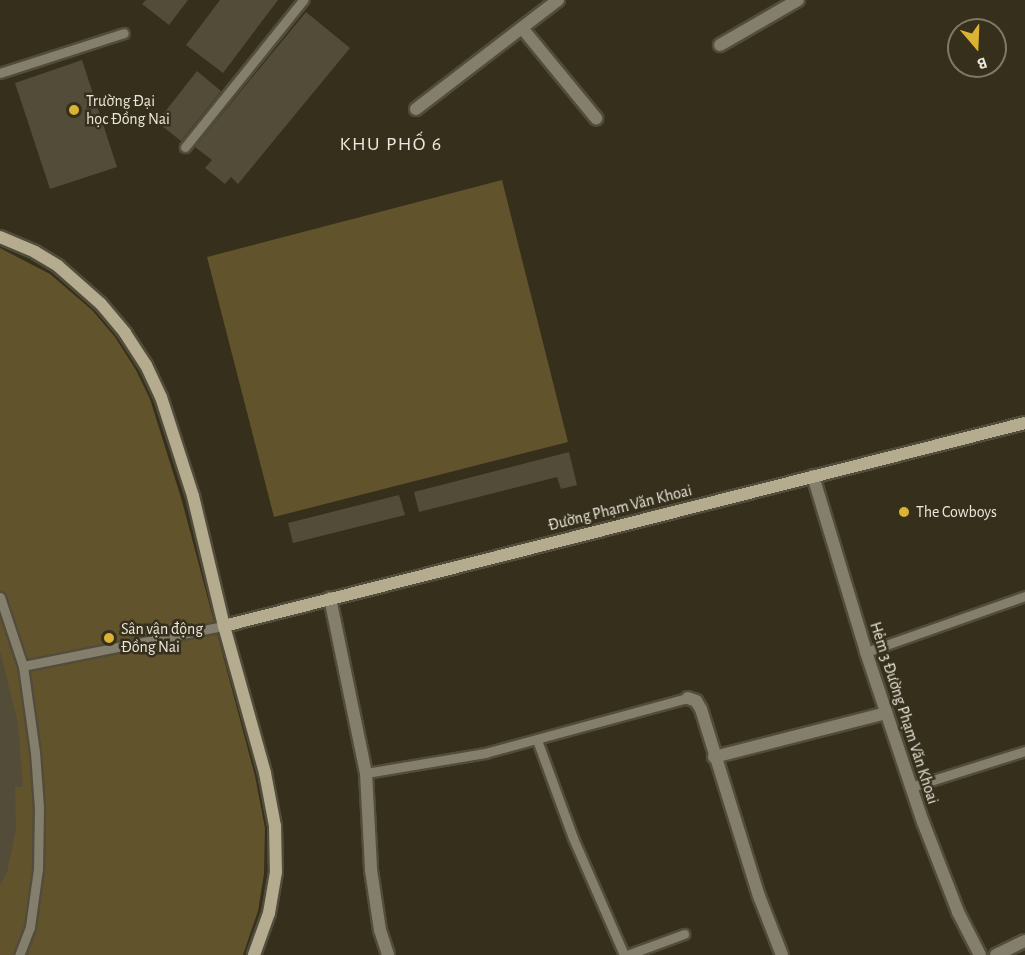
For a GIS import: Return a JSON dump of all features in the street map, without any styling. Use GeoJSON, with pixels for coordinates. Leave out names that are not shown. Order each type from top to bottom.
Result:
{"type":"FeatureCollection","features":[{"type":"Feature","properties":{"kind":"street"},"geometry":{"type":"LineString","coordinates":[[416,109],[558,0]]}},
{"type":"Feature","properties":{"kind":"street"},"geometry":{"type":"LineString","coordinates":[[720,45],[798,0]]}},
{"type":"Feature","properties":{"kind":"street"},"geometry":{"type":"LineString","coordinates":[[522,28],[596,118]]}},
{"type":"Feature","properties":{"kind":"street"},"geometry":{"type":"LineString","coordinates":[[0,237],[35,252],[79,283],[101,304],[146,365],[161,397],[193,496],[224,626],[265,773],[275,826],[276,872],[269,912],[254,955]]}},
{"type":"Feature","properties":{"kind":"street","name":"Đường Phạm Văn Khoai"},"geometry":{"type":"LineString","coordinates":[[224,626],[1025,423]]}},
{"type":"Feature","properties":{"kind":"street","name":"Hẻm 3 Đường Phạm Văn Khoai"},"geometry":{"type":"LineString","coordinates":[[813,476],[866,652],[910,787],[958,912],[980,955]]}},
{"type":"Feature","properties":{"kind":"street"},"geometry":{"type":"LineString","coordinates":[[330,598],[366,773],[371,870],[380,930],[388,955]]}},
{"type":"Feature","properties":{"kind":"street"},"geometry":{"type":"LineString","coordinates":[[688,698],[696,701],[701,709],[714,757],[759,896],[782,955]]}},
{"type":"Feature","properties":{"kind":"street"},"geometry":{"type":"LineString","coordinates":[[714,757],[886,713]]}},
{"type":"Feature","properties":{"kind":"street"},"geometry":{"type":"LineString","coordinates":[[996,955],[1025,941]]}},
{"type":"Feature","properties":{"kind":"lane"},"geometry":{"type":"LineString","coordinates":[[185,147],[303,0]]}},
{"type":"Feature","properties":{"kind":"lane"},"geometry":{"type":"LineString","coordinates":[[0,73],[124,33]]}},
{"type":"Feature","properties":{"kind":"lane"},"geometry":{"type":"LineString","coordinates":[[866,652],[1025,596]]}},
{"type":"Feature","properties":{"kind":"lane"},"geometry":{"type":"LineString","coordinates":[[0,597],[23,666],[35,752],[39,808],[38,869],[30,927],[19,955]]}},
{"type":"Feature","properties":{"kind":"lane"},"geometry":{"type":"LineString","coordinates":[[23,666],[224,626]]}},
{"type":"Feature","properties":{"kind":"lane"},"geometry":{"type":"LineString","coordinates":[[366,773],[485,753],[688,698]]}},
{"type":"Feature","properties":{"kind":"lane"},"geometry":{"type":"LineString","coordinates":[[537,740],[573,838],[626,955],[684,934]]}},
{"type":"Feature","properties":{"kind":"lane"},"geometry":{"type":"LineString","coordinates":[[910,787],[1025,751]]}},
{"type":"Feature","properties":{"kind":"shaded area"},"geometry":{"type":"Polygon","coordinates":[[[502,180],[568,442],[274,517],[207,257],[502,180]]]}},
{"type":"Feature","properties":{"kind":"shaded area","name":"Sân vận động Đồng Nai"},"geometry":{"type":"Polygon","coordinates":[[[0,248],[50,274],[92,310],[115,337],[136,370],[150,399],[182,501],[255,776],[265,828],[264,874],[258,911],[243,955],[0,955],[0,248]]]}},
{"type":"Feature","properties":{"kind":"building"},"geometry":{"type":"Polygon","coordinates":[[[146,0],[188,0],[169,25],[142,4],[146,0]]]}},
{"type":"Feature","properties":{"kind":"building"},"geometry":{"type":"Polygon","coordinates":[[[220,0],[278,0],[223,73],[186,45],[220,0]]]}},
{"type":"Feature","properties":{"kind":"building"},"geometry":{"type":"Polygon","coordinates":[[[306,12],[350,48],[238,184],[231,177],[225,184],[205,168],[212,160],[195,147],[306,12]]]}},
{"type":"Feature","properties":{"kind":"building"},"geometry":{"type":"Polygon","coordinates":[[[82,60],[117,167],[50,189],[15,83],[82,60]]]}},
{"type":"Feature","properties":{"kind":"building"},"geometry":{"type":"Polygon","coordinates":[[[197,71],[221,91],[181,141],[157,122],[197,71]]]}},
{"type":"Feature","properties":{"kind":"building"},"geometry":{"type":"Polygon","coordinates":[[[569,452],[577,485],[561,489],[557,477],[419,512],[414,492],[569,452]]]}},
{"type":"Feature","properties":{"kind":"building"},"geometry":{"type":"Polygon","coordinates":[[[399,495],[405,515],[293,543],[288,523],[399,495]]]}},
{"type":"Feature","properties":{"kind":"building"},"geometry":{"type":"Polygon","coordinates":[[[0,651],[18,724],[23,787],[15,787],[16,829],[7,872],[0,885],[0,651]]]}},
{"type":"Feature","properties":{"kind":"place","name":"Trường Đại học Đồng Nai"},"geometry":{"type":"Point","coordinates":[74,110]}},
{"type":"Feature","properties":{"kind":"place","name":"The Cowboys"},"geometry":{"type":"Point","coordinates":[904,512]}},
{"type":"Feature","properties":{"kind":"place","name":"Sân vận động Đồng Nai"},"geometry":{"type":"Point","coordinates":[109,638]}},
{"type":"Feature","properties":{"kind":"district","name":"KHU PHỐ 6"},"geometry":{"type":"Point","coordinates":[391,144]}}]}
